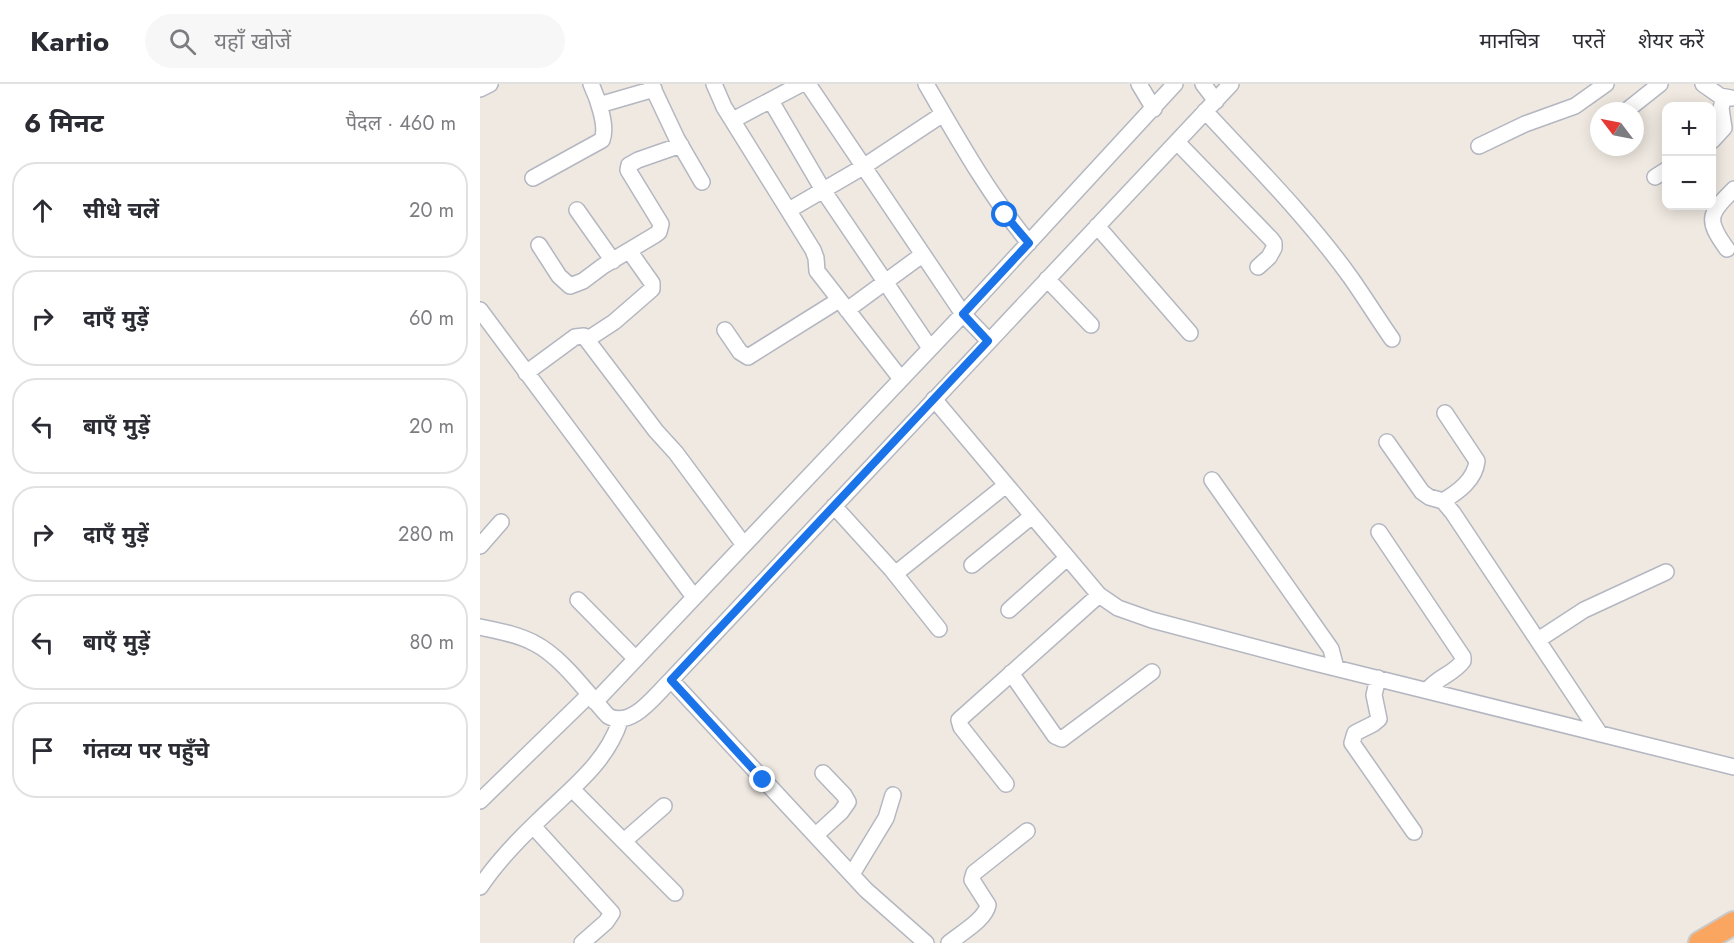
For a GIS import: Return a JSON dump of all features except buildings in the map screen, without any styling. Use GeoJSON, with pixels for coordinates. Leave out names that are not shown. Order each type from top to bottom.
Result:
{"type":"FeatureCollection","features":[{"type":"Feature","properties":{"kind":"highway"},"geometry":{"type":"LineString","coordinates":[[1700,943],[1734,923]]}},
{"type":"Feature","properties":{"kind":"street"},"geometry":{"type":"LineString","coordinates":[[480,89],[490,84]]}},
{"type":"Feature","properties":{"kind":"street"},"geometry":{"type":"LineString","coordinates":[[533,178],[602,140],[604,128],[591,84]]}},
{"type":"Feature","properties":{"kind":"street"},"geometry":{"type":"LineString","coordinates":[[714,84],[724,106],[813,250],[817,271],[901,379]]}},
{"type":"Feature","properties":{"kind":"street"},"geometry":{"type":"LineString","coordinates":[[733,120],[801,84]]}},
{"type":"Feature","properties":{"kind":"street"},"geometry":{"type":"LineString","coordinates":[[808,84],[965,317],[985,337]]}},
{"type":"Feature","properties":{"kind":"street"},"geometry":{"type":"LineString","coordinates":[[926,84],[967,156],[1005,215],[1029,243]]}},
{"type":"Feature","properties":{"kind":"street"},"geometry":{"type":"LineString","coordinates":[[1139,84],[1154,109]]}},
{"type":"Feature","properties":{"kind":"street"},"geometry":{"type":"LineString","coordinates":[[480,801],[636,659],[930,348],[965,317],[1029,243],[1175,84]]}},
{"type":"Feature","properties":{"kind":"street"},"geometry":{"type":"LineString","coordinates":[[480,627],[518,636],[536,644],[561,664],[608,716],[620,721],[638,712],[671,680],[934,399],[985,337],[1047,279],[1177,142],[1208,97],[1231,84]]}},
{"type":"Feature","properties":{"kind":"street"},"geometry":{"type":"LineString","coordinates":[[1479,146],[1525,124],[1575,106],[1606,84]]}},
{"type":"Feature","properties":{"kind":"street"},"geometry":{"type":"LineString","coordinates":[[1637,102],[1660,84]]}},
{"type":"Feature","properties":{"kind":"street"},"geometry":{"type":"LineString","coordinates":[[1703,84],[1729,97],[1721,108],[1724,128],[1716,137]]}},
{"type":"Feature","properties":{"kind":"street"},"geometry":{"type":"LineString","coordinates":[[599,105],[652,87],[702,182]]}},
{"type":"Feature","properties":{"kind":"street"},"geometry":{"type":"LineString","coordinates":[[1208,97],[1260,170],[1324,243],[1351,278],[1392,339]]}},
{"type":"Feature","properties":{"kind":"street"},"geometry":{"type":"LineString","coordinates":[[771,100],[823,190],[930,348]]}},
{"type":"Feature","properties":{"kind":"street"},"geometry":{"type":"LineString","coordinates":[[789,210],[863,167],[943,114]]}},
{"type":"Feature","properties":{"kind":"street"},"geometry":{"type":"LineString","coordinates":[[1177,142],[1274,243],[1275,248],[1269,258],[1258,267]]}},
{"type":"Feature","properties":{"kind":"street"},"geometry":{"type":"LineString","coordinates":[[539,245],[559,276],[570,285],[583,281],[655,236],[661,228],[653,209],[628,170],[629,165],[681,145]]}},
{"type":"Feature","properties":{"kind":"street"},"geometry":{"type":"LineString","coordinates":[[1726,249],[1713,228],[1712,217],[1734,189]]}},
{"type":"Feature","properties":{"kind":"street"},"geometry":{"type":"LineString","coordinates":[[577,210],[613,261]]}},
{"type":"Feature","properties":{"kind":"street"},"geometry":{"type":"LineString","coordinates":[[1097,226],[1190,333]]}},
{"type":"Feature","properties":{"kind":"street"},"geometry":{"type":"LineString","coordinates":[[588,339],[614,322],[652,289],[652,283],[630,252]]}},
{"type":"Feature","properties":{"kind":"street"},"geometry":{"type":"LineString","coordinates":[[725,330],[740,352],[748,357],[884,283],[922,255]]}},
{"type":"Feature","properties":{"kind":"street"},"geometry":{"type":"LineString","coordinates":[[1047,279],[1091,325]]}},
{"type":"Feature","properties":{"kind":"street"},"geometry":{"type":"LineString","coordinates":[[480,310],[694,597]]}},
{"type":"Feature","properties":{"kind":"street"},"geometry":{"type":"LineString","coordinates":[[526,373],[575,337],[581,336],[588,339],[744,545]]}},
{"type":"Feature","properties":{"kind":"street"},"geometry":{"type":"LineString","coordinates":[[934,399],[1067,558],[1108,603],[1131,613],[1336,668],[1734,767]]}},
{"type":"Feature","properties":{"kind":"street"},"geometry":{"type":"LineString","coordinates":[[1443,501],[1464,487],[1476,469],[1477,461],[1445,413]]}},
{"type":"Feature","properties":{"kind":"street"},"geometry":{"type":"LineString","coordinates":[[1387,442],[1422,492],[1429,497],[1443,501],[1454,513],[1600,734]]}},
{"type":"Feature","properties":{"kind":"street"},"geometry":{"type":"LineString","coordinates":[[1212,480],[1331,649],[1336,668]]}},
{"type":"Feature","properties":{"kind":"street"},"geometry":{"type":"LineString","coordinates":[[895,574],[1006,485]]}},
{"type":"Feature","properties":{"kind":"street"},"geometry":{"type":"LineString","coordinates":[[834,506],[895,574],[939,629]]}},
{"type":"Feature","properties":{"kind":"street"},"geometry":{"type":"LineString","coordinates":[[972,565],[1032,516]]}},
{"type":"Feature","properties":{"kind":"street"},"geometry":{"type":"LineString","coordinates":[[480,546],[501,522]]}},
{"type":"Feature","properties":{"kind":"street"},"geometry":{"type":"LineString","coordinates":[[1379,532],[1463,657],[1458,667],[1436,681],[1428,690]]}},
{"type":"Feature","properties":{"kind":"street"},"geometry":{"type":"LineString","coordinates":[[1009,610],[1067,558]]}},
{"type":"Feature","properties":{"kind":"street"},"geometry":{"type":"LineString","coordinates":[[1538,640],[1584,610],[1666,572]]}},
{"type":"Feature","properties":{"kind":"street"},"geometry":{"type":"LineString","coordinates":[[1006,784],[958,722],[964,714],[1099,595]]}},
{"type":"Feature","properties":{"kind":"street"},"geometry":{"type":"LineString","coordinates":[[578,600],[636,659]]}},
{"type":"Feature","properties":{"kind":"street"},"geometry":{"type":"LineString","coordinates":[[1011,673],[1055,736],[1062,739],[1152,672]]}},
{"type":"Feature","properties":{"kind":"street"},"geometry":{"type":"LineString","coordinates":[[1378,678],[1374,695],[1379,719],[1355,733],[1352,743],[1414,832]]}},
{"type":"Feature","properties":{"kind":"street"},"geometry":{"type":"LineString","coordinates":[[671,680],[866,890],[926,943]]}},
{"type":"Feature","properties":{"kind":"street"},"geometry":{"type":"LineString","coordinates":[[480,887],[505,855],[572,789],[604,753],[620,721]]}},
{"type":"Feature","properties":{"kind":"street"},"geometry":{"type":"LineString","coordinates":[[816,835],[841,812],[848,802],[823,773]]}},
{"type":"Feature","properties":{"kind":"street"},"geometry":{"type":"LineString","coordinates":[[572,789],[675,893]]}},
{"type":"Feature","properties":{"kind":"street"},"geometry":{"type":"LineString","coordinates":[[852,874],[882,827],[893,795]]}},
{"type":"Feature","properties":{"kind":"street"},"geometry":{"type":"LineString","coordinates":[[624,842],[664,806]]}},
{"type":"Feature","properties":{"kind":"street"},"geometry":{"type":"LineString","coordinates":[[533,826],[612,913],[606,922],[582,943]]}},
{"type":"Feature","properties":{"kind":"street"},"geometry":{"type":"LineString","coordinates":[[949,943],[987,909],[988,905],[972,880],[974,873],[1027,831]]}},
{"type":"Feature","properties":{"kind":"route"},"geometry":{"type":"LineString","coordinates":[[763,780],[671,680],[988,341],[963,314],[1029,243],[1005,215]]}}]}
